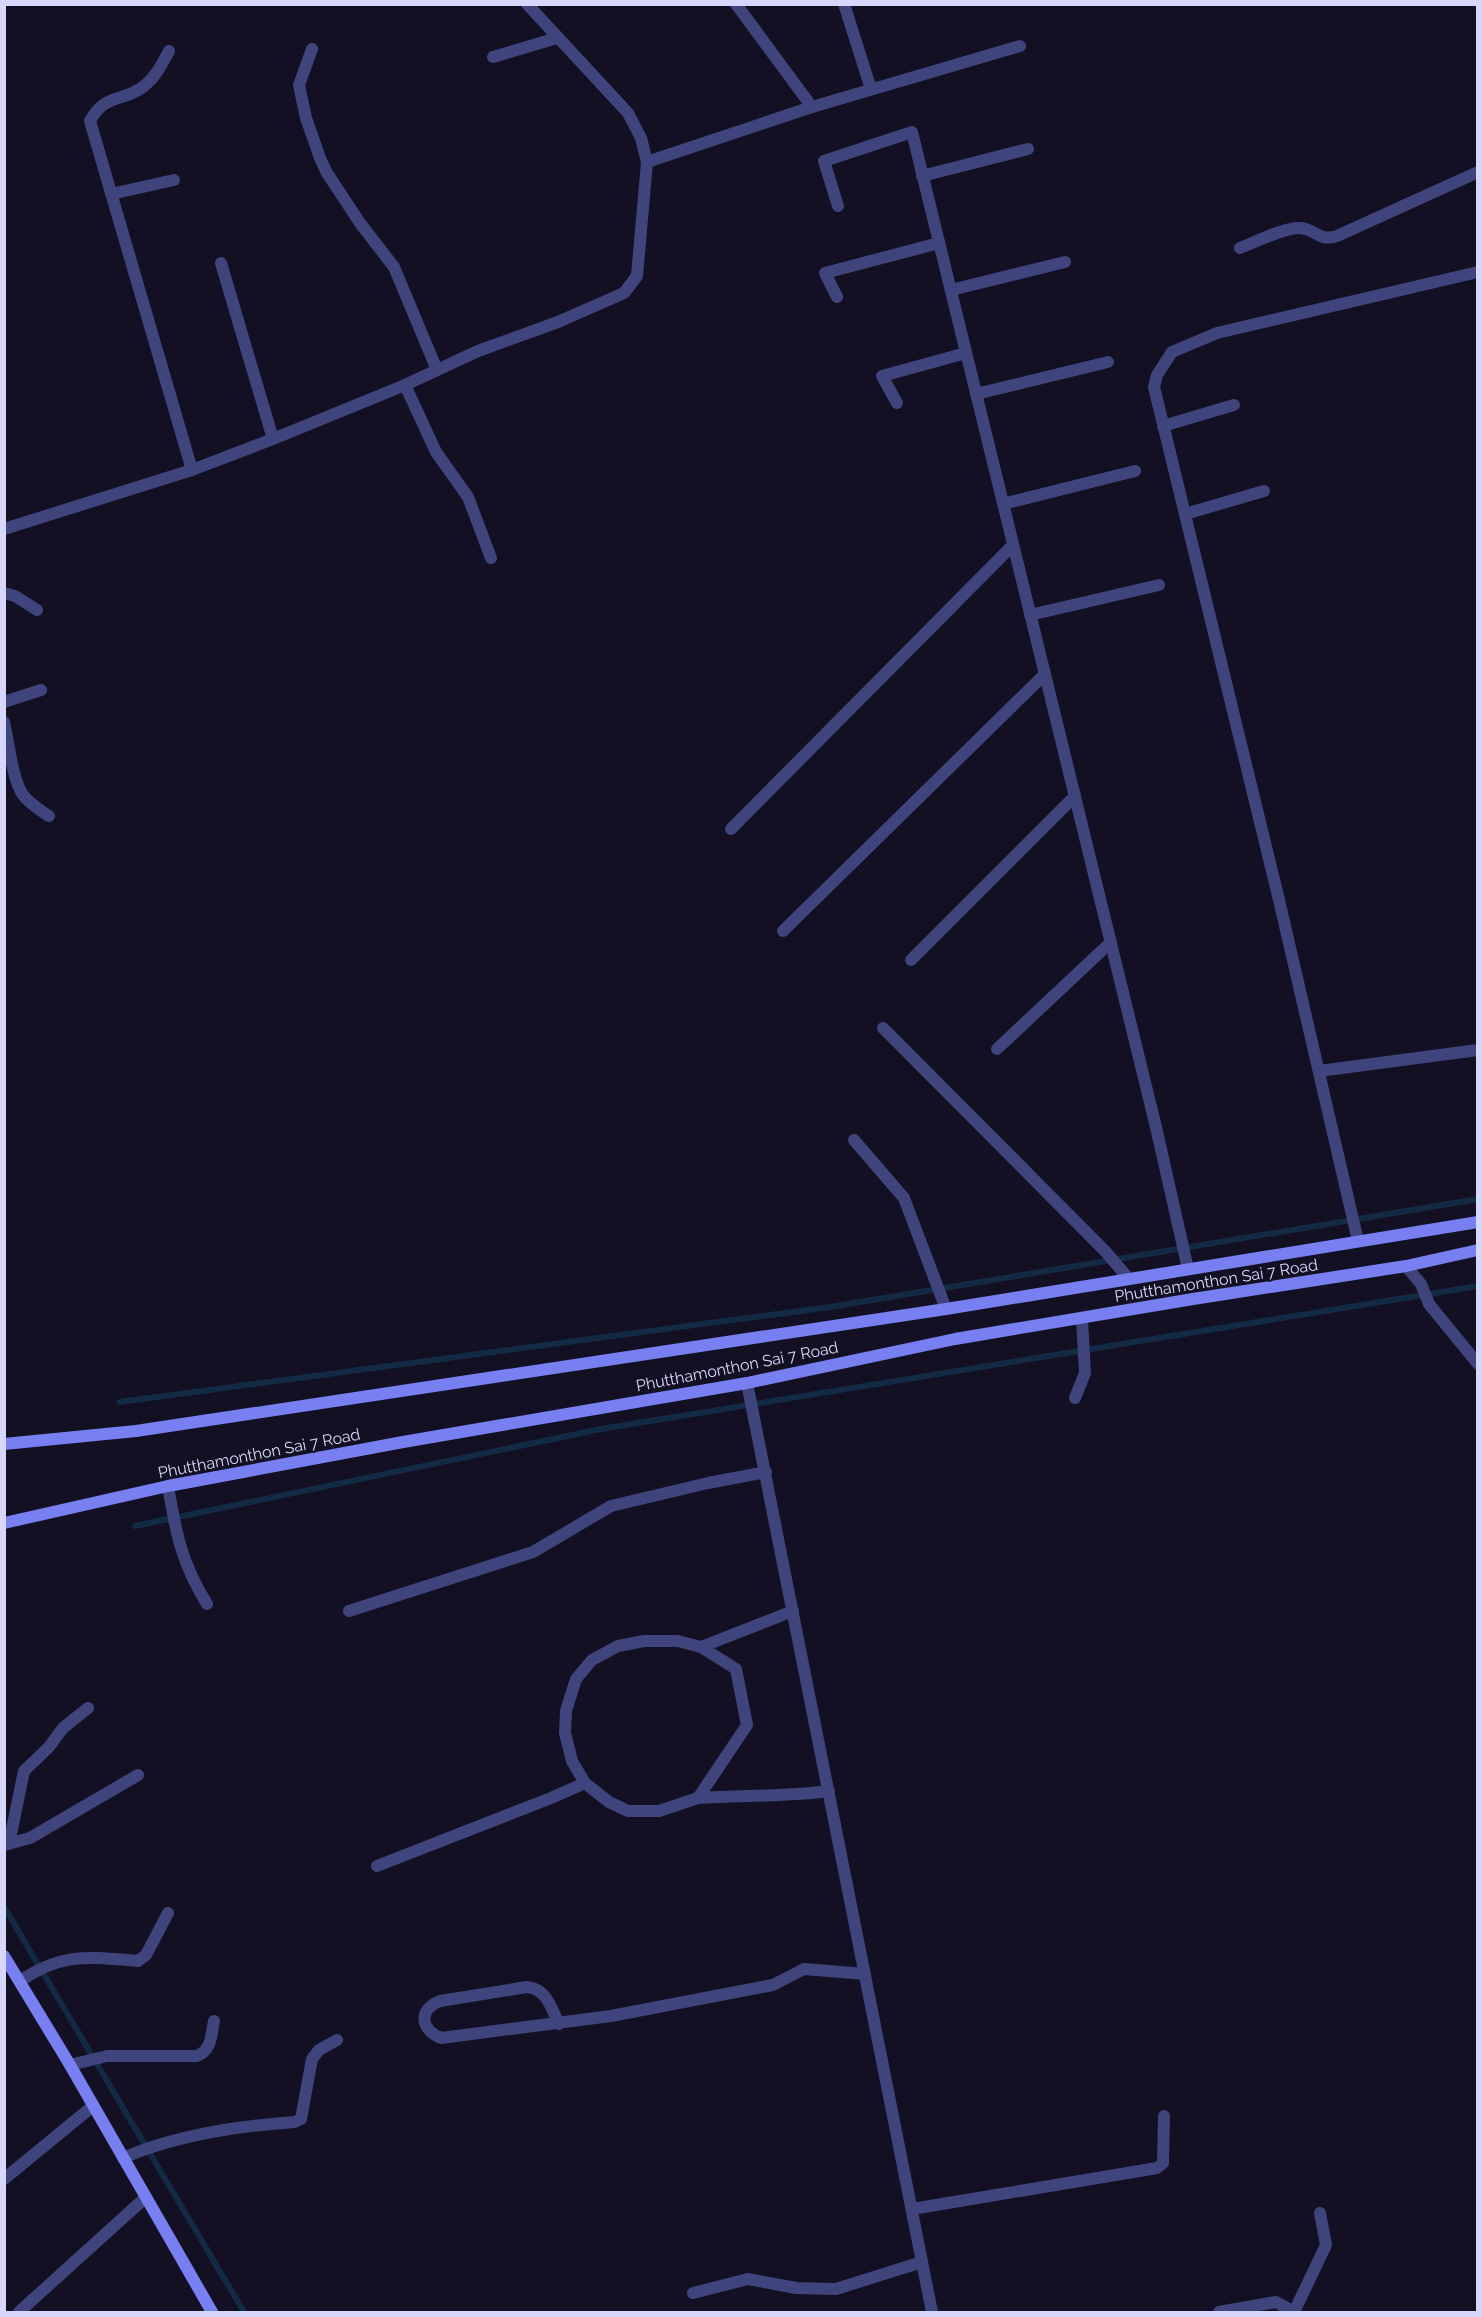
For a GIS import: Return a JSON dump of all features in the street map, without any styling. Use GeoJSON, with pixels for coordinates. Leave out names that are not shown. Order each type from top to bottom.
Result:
{"type":"FeatureCollection","features":[{"type":"Feature","properties":{"kind":"main road","name":"Phutthamonthon Sai 7 Road"},"geometry":{"type":"LineString","coordinates":[[4,1444],[136,1431],[945,1305],[1125,1274],[1478,1222]]}},
{"type":"Feature","properties":{"kind":"main road","name":"Phutthamonthon Sai 7 Road"},"geometry":{"type":"LineString","coordinates":[[4,1523],[168,1486],[403,1442],[748,1388],[956,1339],[1406,1266],[1478,1250]]}},
{"type":"Feature","properties":{"kind":"main road"},"geometry":{"type":"LineString","coordinates":[[4,1956],[25,1977],[70,2065],[212,2313]]}},
{"type":"Feature","properties":{"kind":"street"},"geometry":{"type":"LineString","coordinates":[[4,529],[192,470],[405,385],[478,351],[558,322],[624,293],[637,276],[647,162],[641,138],[628,113],[527,4]]}},
{"type":"Feature","properties":{"kind":"street"},"geometry":{"type":"LineString","coordinates":[[736,4],[812,107]]}},
{"type":"Feature","properties":{"kind":"street"},"geometry":{"type":"LineString","coordinates":[[844,4],[871,89]]}},
{"type":"Feature","properties":{"kind":"street"},"geometry":{"type":"LineString","coordinates":[[493,57],[557,38]]}},
{"type":"Feature","properties":{"kind":"street"},"geometry":{"type":"LineString","coordinates":[[647,162],[812,107],[1020,46]]}},
{"type":"Feature","properties":{"kind":"street"},"geometry":{"type":"LineString","coordinates":[[312,49],[298,85],[306,118],[320,158],[349,206],[394,267],[436,370]]}},
{"type":"Feature","properties":{"kind":"street"},"geometry":{"type":"LineString","coordinates":[[169,51],[154,78],[142,88],[101,105],[90,122],[192,470]]}},
{"type":"Feature","properties":{"kind":"street"},"geometry":{"type":"LineString","coordinates":[[838,206],[824,161],[912,132],[1075,796],[1187,1266]]}},
{"type":"Feature","properties":{"kind":"street"},"geometry":{"type":"LineString","coordinates":[[922,176],[1028,149]]}},
{"type":"Feature","properties":{"kind":"street"},"geometry":{"type":"LineString","coordinates":[[1240,248],[1298,228],[1308,230],[1319,237],[1337,236],[1478,172]]}},
{"type":"Feature","properties":{"kind":"street"},"geometry":{"type":"LineString","coordinates":[[111,194],[174,180]]}},
{"type":"Feature","properties":{"kind":"street"},"geometry":{"type":"LineString","coordinates":[[837,297],[825,273],[939,243]]}},
{"type":"Feature","properties":{"kind":"street"},"geometry":{"type":"LineString","coordinates":[[951,290],[1065,262]]}},
{"type":"Feature","properties":{"kind":"street"},"geometry":{"type":"LineString","coordinates":[[221,263],[273,439]]}},
{"type":"Feature","properties":{"kind":"street"},"geometry":{"type":"LineString","coordinates":[[1358,1239],[1154,387],[1157,375],[1173,352],[1217,333],[1478,272]]}},
{"type":"Feature","properties":{"kind":"street"},"geometry":{"type":"LineString","coordinates":[[897,403],[882,376],[966,352]]}},
{"type":"Feature","properties":{"kind":"street"},"geometry":{"type":"LineString","coordinates":[[976,394],[1108,362]]}},
{"type":"Feature","properties":{"kind":"street"},"geometry":{"type":"LineString","coordinates":[[405,385],[436,452],[468,497],[491,558]]}},
{"type":"Feature","properties":{"kind":"street"},"geometry":{"type":"LineString","coordinates":[[1163,426],[1234,405]]}},
{"type":"Feature","properties":{"kind":"street"},"geometry":{"type":"LineString","coordinates":[[1003,504],[1135,471]]}},
{"type":"Feature","properties":{"kind":"street"},"geometry":{"type":"LineString","coordinates":[[1185,514],[1264,491]]}},
{"type":"Feature","properties":{"kind":"street"},"geometry":{"type":"LineString","coordinates":[[731,829],[1013,545]]}},
{"type":"Feature","properties":{"kind":"street"},"geometry":{"type":"LineString","coordinates":[[1030,615],[1159,585]]}},
{"type":"Feature","properties":{"kind":"street"},"geometry":{"type":"LineString","coordinates":[[4,593],[15,596],[36,610]]}},
{"type":"Feature","properties":{"kind":"street"},"geometry":{"type":"LineString","coordinates":[[783,931],[1045,674]]}},
{"type":"Feature","properties":{"kind":"street"},"geometry":{"type":"LineString","coordinates":[[4,702],[41,690]]}},
{"type":"Feature","properties":{"kind":"street"},"geometry":{"type":"LineString","coordinates":[[4,722],[22,794],[31,804],[49,816]]}},
{"type":"Feature","properties":{"kind":"street"},"geometry":{"type":"LineString","coordinates":[[911,960],[1075,796]]}},
{"type":"Feature","properties":{"kind":"street"},"geometry":{"type":"LineString","coordinates":[[998,1049],[1110,942]]}},
{"type":"Feature","properties":{"kind":"street"},"geometry":{"type":"LineString","coordinates":[[883,1028],[1107,1253],[1125,1274]]}},
{"type":"Feature","properties":{"kind":"street"},"geometry":{"type":"LineString","coordinates":[[1319,1071],[1478,1050]]}},
{"type":"Feature","properties":{"kind":"street"},"geometry":{"type":"LineString","coordinates":[[854,1140],[904,1198],[945,1305]]}},
{"type":"Feature","properties":{"kind":"street"},"geometry":{"type":"LineString","coordinates":[[1406,1266],[1420,1284],[1429,1304],[1478,1364]]}},
{"type":"Feature","properties":{"kind":"street"},"geometry":{"type":"LineString","coordinates":[[1075,1398],[1085,1373],[1082,1319]]}},
{"type":"Feature","properties":{"kind":"street"},"geometry":{"type":"LineString","coordinates":[[748,1388],[932,2313]]}},
{"type":"Feature","properties":{"kind":"street"},"geometry":{"type":"LineString","coordinates":[[349,1611],[533,1552],[611,1506],[766,1472]]}},
{"type":"Feature","properties":{"kind":"street"},"geometry":{"type":"LineString","coordinates":[[168,1486],[176,1533],[191,1578],[207,1604]]}},
{"type":"Feature","properties":{"kind":"street"},"geometry":{"type":"LineString","coordinates":[[701,1647],[793,1611]]}},
{"type":"Feature","properties":{"kind":"street"},"geometry":{"type":"LineString","coordinates":[[698,1798],[747,1725],[736,1669],[701,1647],[678,1641],[644,1641],[618,1646],[592,1660],[576,1679],[566,1711],[565,1733],[572,1761],[585,1783],[609,1802],[628,1811],[659,1811],[698,1798],[829,1791]]}},
{"type":"Feature","properties":{"kind":"street"},"geometry":{"type":"LineString","coordinates":[[88,1708],[63,1728],[49,1747],[24,1771],[7,1844],[30,1838],[138,1775]]}},
{"type":"Feature","properties":{"kind":"street"},"geometry":{"type":"LineString","coordinates":[[377,1866],[585,1783]]}},
{"type":"Feature","properties":{"kind":"street"},"geometry":{"type":"LineString","coordinates":[[25,1977],[56,1962],[76,1957],[138,1961],[146,1955],[168,1913]]}},
{"type":"Feature","properties":{"kind":"street"},"geometry":{"type":"LineString","coordinates":[[559,2024],[544,1994],[536,1988],[527,1987],[440,2001],[430,2005],[424,2015],[426,2026],[432,2034],[441,2038],[559,2024],[773,1985],[804,1969],[865,1974]]}},
{"type":"Feature","properties":{"kind":"street"},"geometry":{"type":"LineString","coordinates":[[70,2065],[107,2056],[197,2056],[204,2054],[209,2046],[214,2021]]}},
{"type":"Feature","properties":{"kind":"street"},"geometry":{"type":"LineString","coordinates":[[123,2158],[159,2145],[230,2128],[295,2122],[301,2119],[312,2059],[319,2050],[337,2040]]}},
{"type":"Feature","properties":{"kind":"street"},"geometry":{"type":"LineString","coordinates":[[4,2179],[93,2106]]}},
{"type":"Feature","properties":{"kind":"street"},"geometry":{"type":"LineString","coordinates":[[912,2209],[1157,2168],[1163,2163],[1164,2116]]}},
{"type":"Feature","properties":{"kind":"street"},"geometry":{"type":"LineString","coordinates":[[19,2313],[145,2198]]}},
{"type":"Feature","properties":{"kind":"street"},"geometry":{"type":"LineString","coordinates":[[1219,2313],[1276,2302],[1294,2312],[1326,2245],[1320,2214]]}},
{"type":"Feature","properties":{"kind":"street"},"geometry":{"type":"LineString","coordinates":[[693,2293],[748,2279],[796,2288],[836,2289],[922,2262]]}},
{"type":"Feature","properties":{"kind":"waterway"},"geometry":{"type":"LineString","coordinates":[[120,1402],[830,1307],[1478,1199]]}},
{"type":"Feature","properties":{"kind":"waterway"},"geometry":{"type":"LineString","coordinates":[[135,1526],[601,1429],[1478,1286]]}},
{"type":"Feature","properties":{"kind":"waterway"},"geometry":{"type":"LineString","coordinates":[[4,1907],[244,2312]]}}]}
